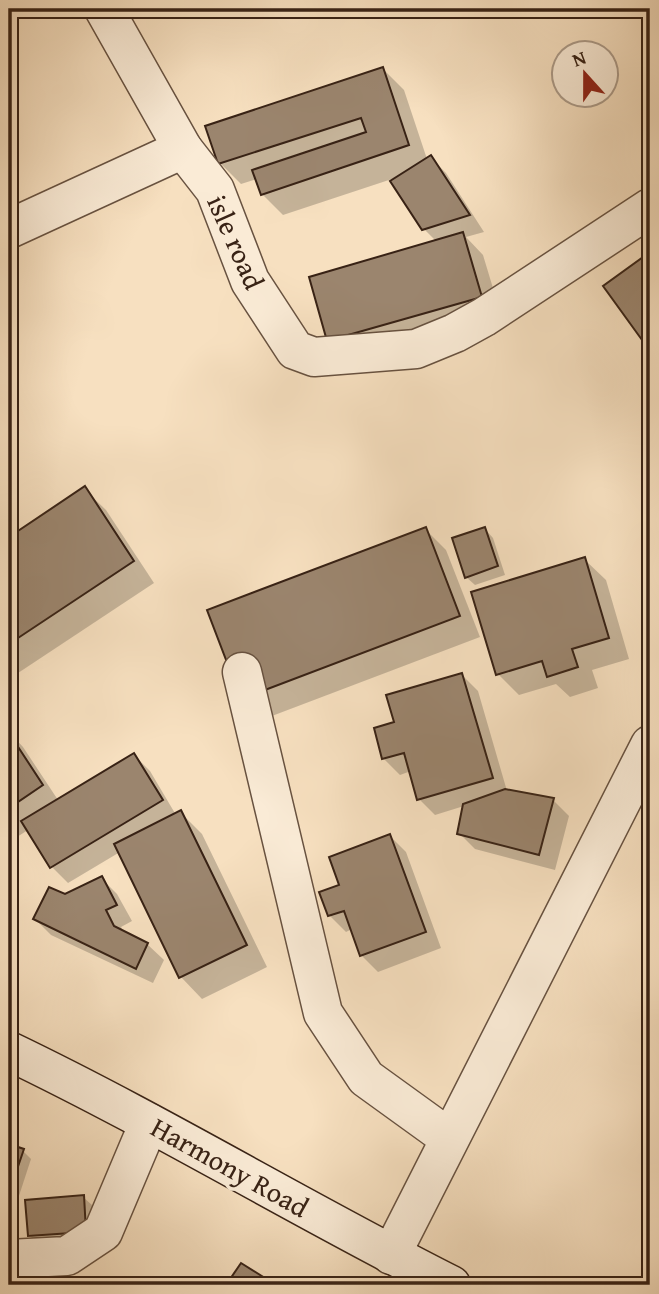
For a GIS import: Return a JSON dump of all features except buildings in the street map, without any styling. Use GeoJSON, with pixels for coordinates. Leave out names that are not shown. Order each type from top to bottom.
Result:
{"type":"FeatureCollection","features":[{"type":"Feature","properties":{"kind":"street","name":"isle road"},"geometry":{"type":"LineString","coordinates":[[104,9],[184,149],[215,190],[250,281],[295,350],[314,357],[416,349],[455,333],[484,317],[650,208]]}},
{"type":"Feature","properties":{"kind":"street"},"geometry":{"type":"LineString","coordinates":[[9,229],[184,149]]}},
{"type":"Feature","properties":{"kind":"street"},"geometry":{"type":"LineString","coordinates":[[242,672],[323,1013],[366,1078],[449,1138]]}},
{"type":"Feature","properties":{"kind":"street"},"geometry":{"type":"LineString","coordinates":[[391,1255],[650,745]]}},
{"type":"Feature","properties":{"kind":"street","name":"Harmony Road"},"geometry":{"type":"LineString","coordinates":[[9,1051],[85,1088],[451,1285]]}},
{"type":"Feature","properties":{"kind":"street"},"geometry":{"type":"LineString","coordinates":[[9,1259],[67,1256],[103,1232],[149,1123]]}}]}
